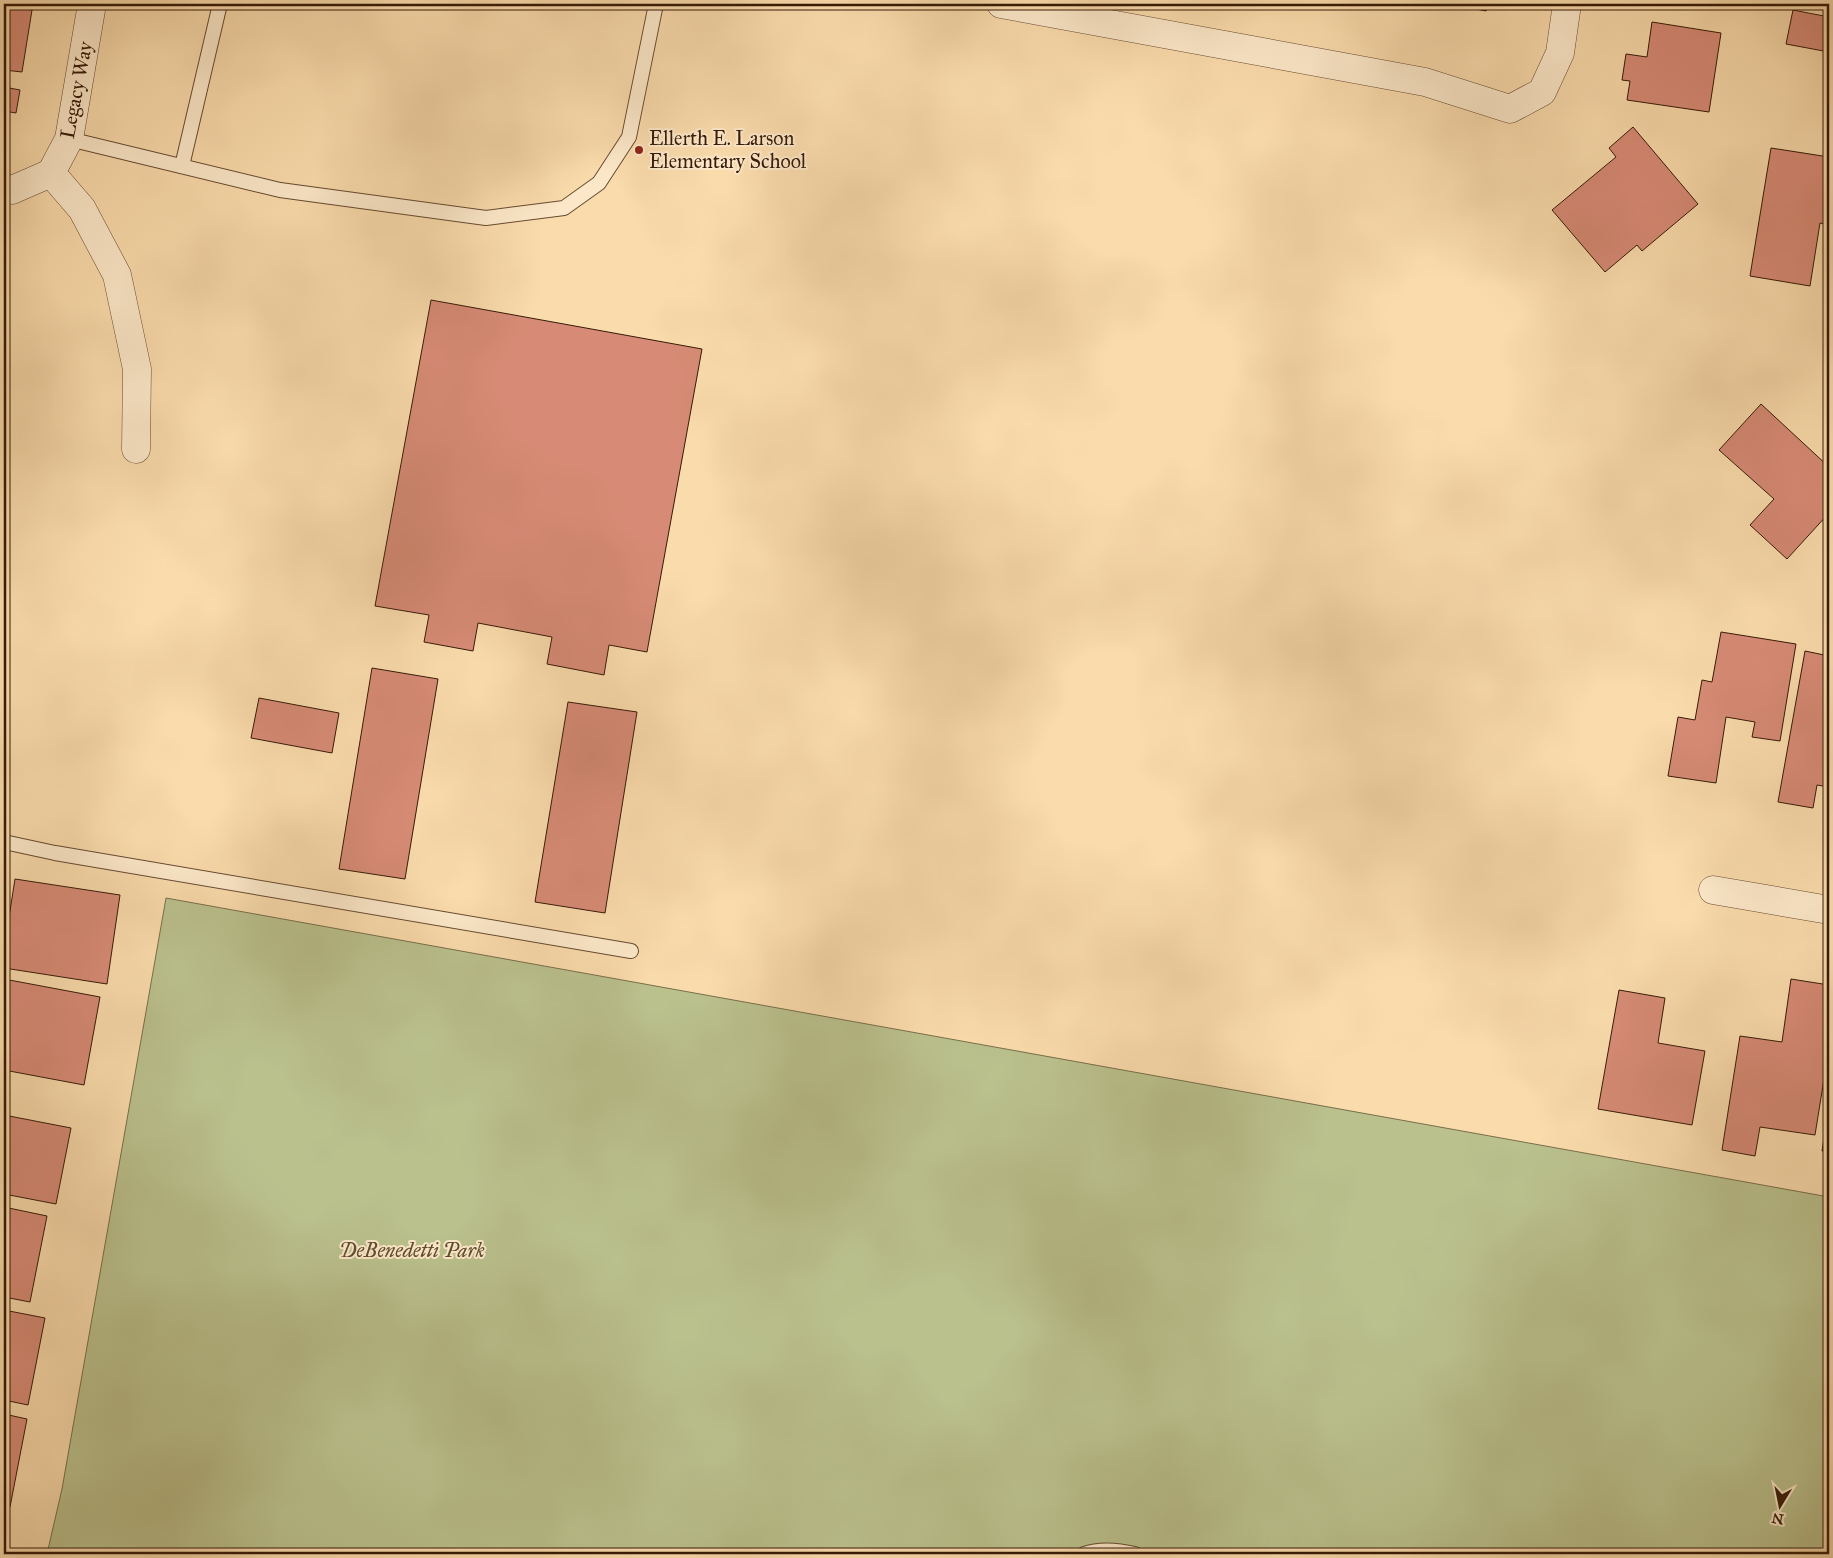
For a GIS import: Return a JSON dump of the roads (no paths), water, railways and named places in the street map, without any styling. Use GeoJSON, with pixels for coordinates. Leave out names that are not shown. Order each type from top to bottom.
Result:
{"type":"FeatureCollection","features":[{"type":"Feature","properties":{"kind":"street","name":"Legacy Way"},"geometry":{"type":"LineString","coordinates":[[51,174],[69,139],[92,4]]}},
{"type":"Feature","properties":{"kind":"street"},"geometry":{"type":"LineString","coordinates":[[1001,4],[1425,82],[1510,109],[1542,92],[1560,53],[1567,4]]}},
{"type":"Feature","properties":{"kind":"street"},"geometry":{"type":"LineString","coordinates":[[4,188],[12,190],[51,174],[82,209],[117,275],[137,369],[136,449]]}},
{"type":"Feature","properties":{"kind":"street"},"geometry":{"type":"LineString","coordinates":[[1713,890],[1829,910]]}},
{"type":"Feature","properties":{"kind":"lane"},"geometry":{"type":"LineString","coordinates":[[182,166],[220,4]]}},
{"type":"Feature","properties":{"kind":"lane"},"geometry":{"type":"LineString","coordinates":[[69,139],[280,190],[486,218],[564,208],[599,183],[629,137],[656,4]]}},
{"type":"Feature","properties":{"kind":"lane"},"geometry":{"type":"LineString","coordinates":[[4,842],[55,853],[631,951]]}},
{"type":"Feature","properties":{"kind":"lane"},"geometry":{"type":"LineString","coordinates":[[1084,1554],[1102,1549],[1135,1554]]}},
{"type":"Feature","properties":{"kind":"place","name":"Ellerth E. Larson Elementary School"},"geometry":{"type":"Point","coordinates":[639,150]}},
{"type":"Feature","properties":{"kind":"park label","name":"DeBenedetti Park"},"geometry":{"type":"Point","coordinates":[412,1250]}}]}
